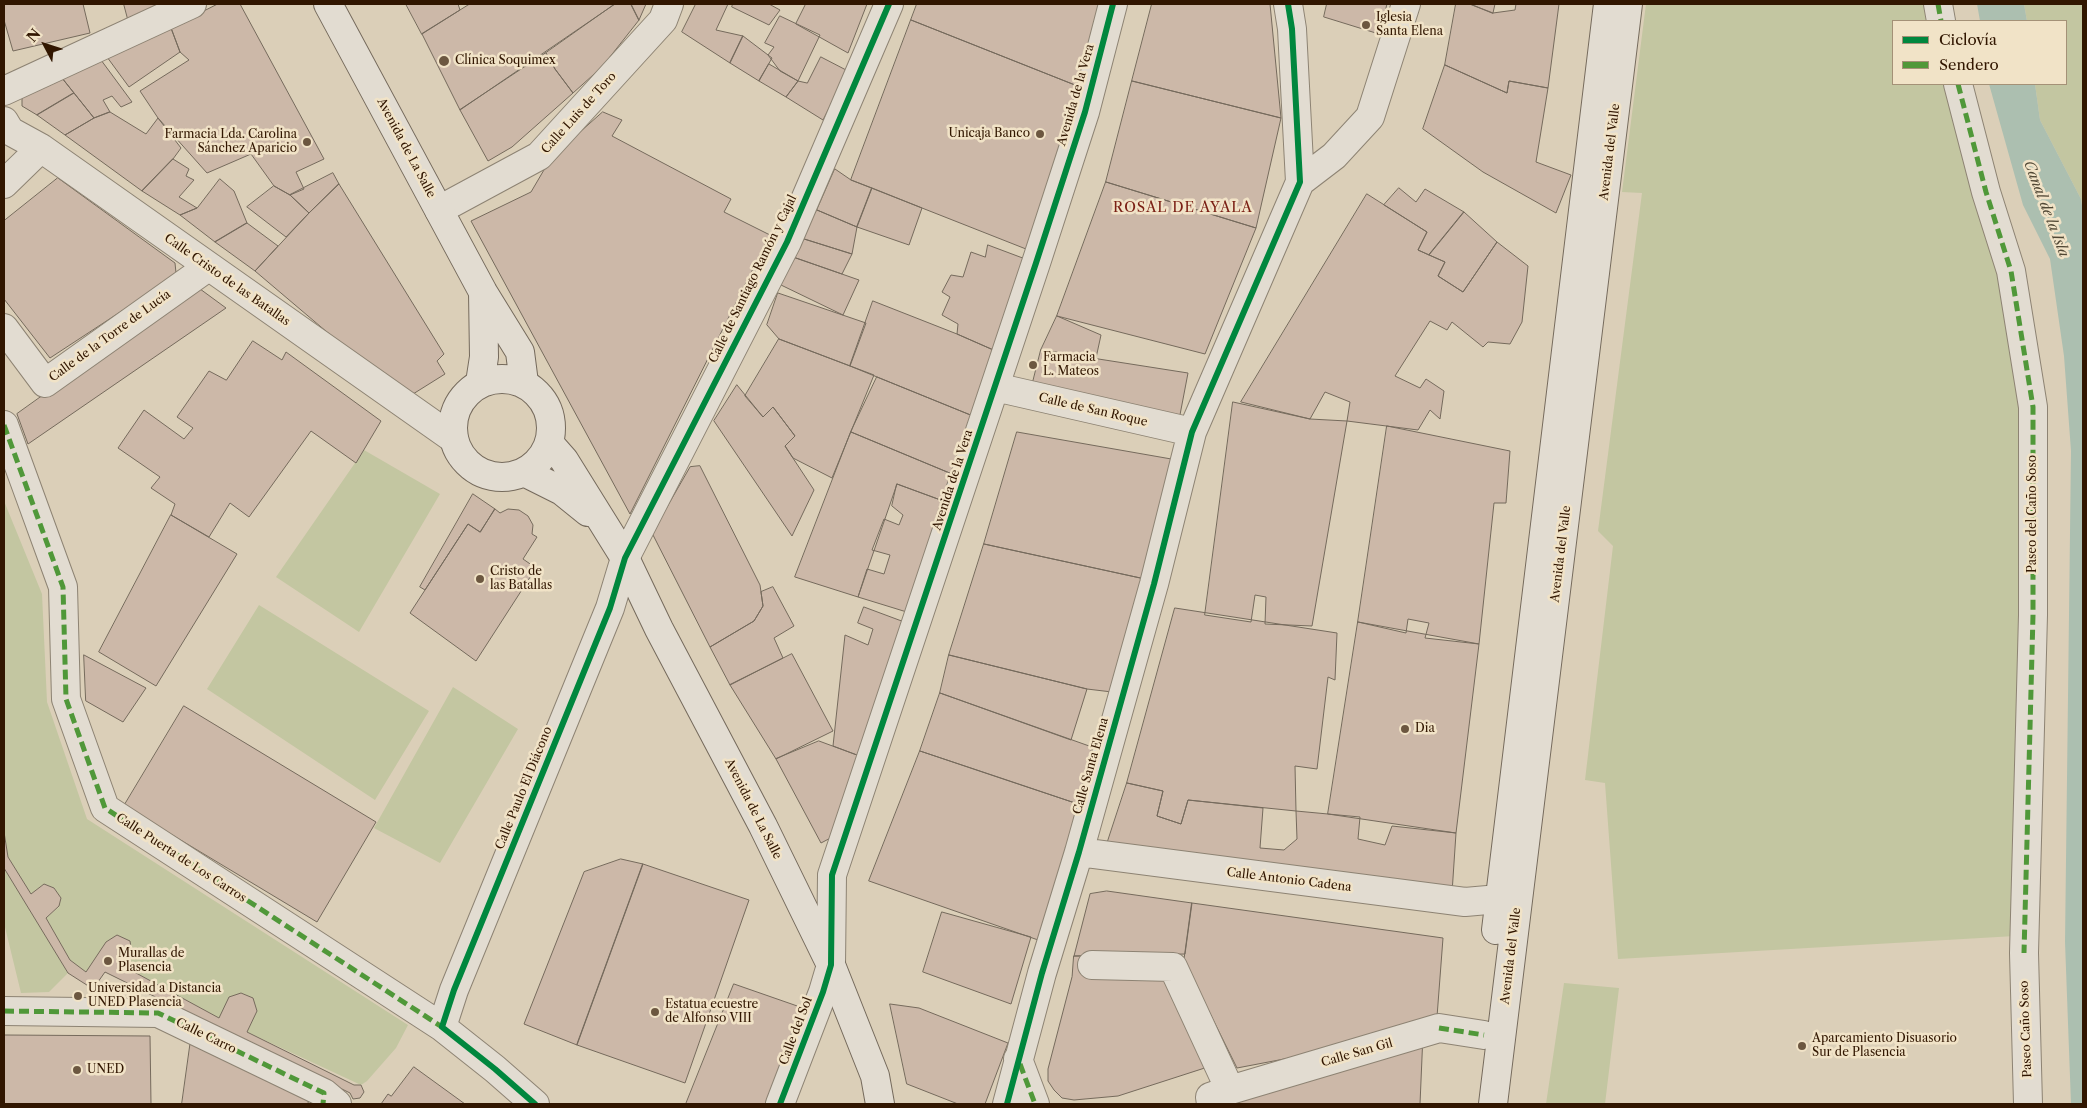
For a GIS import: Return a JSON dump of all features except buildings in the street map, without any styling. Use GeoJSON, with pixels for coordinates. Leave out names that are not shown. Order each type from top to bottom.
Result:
{"type":"FeatureCollection","features":[{"type":"Feature","properties":{"kind":"street"},"geometry":{"type":"LineString","coordinates":[[4,91],[192,4]]}},
{"type":"Feature","properties":{"kind":"street","name":"Avenida de La Salle"},"geometry":{"type":"LineString","coordinates":[[328,4],[483,292],[520,352],[524,383]]}},
{"type":"Feature","properties":{"kind":"street","name":"Calle Luis de Toro"},"geometry":{"type":"LineString","coordinates":[[439,210],[539,156],[663,20],[668,4]]}},
{"type":"Feature","properties":{"kind":"street","name":"Calle de Santiago Ramón y Cajal"},"geometry":{"type":"LineString","coordinates":[[625,558],[787,242],[889,4]]}},
{"type":"Feature","properties":{"kind":"street","name":"Avenida de la Vera"},"geometry":{"type":"LineString","coordinates":[[831,964],[832,876],[1085,112],[1113,4]]}},
{"type":"Feature","properties":{"kind":"street"},"geometry":{"type":"LineString","coordinates":[[1288,4],[1292,29],[1300,182]]}},
{"type":"Feature","properties":{"kind":"street"},"geometry":{"type":"LineString","coordinates":[[1300,182],[1334,156],[1370,117],[1406,4]]}},
{"type":"Feature","properties":{"kind":"street","name":"Avenida del Valle"},"geometry":{"type":"LineString","coordinates":[[1475,1104],[1608,4]]}},
{"type":"Feature","properties":{"kind":"street","name":"Avenida del Valle"},"geometry":{"type":"LineString","coordinates":[[1492,1104],[1628,4]]}},
{"type":"Feature","properties":{"kind":"street"},"geometry":{"type":"LineString","coordinates":[[1938,4],[1941,20]]}},
{"type":"Feature","properties":{"kind":"street","name":"Paseo del Caño Soso"},"geometry":{"type":"LineString","coordinates":[[1958,85],[1986,192],[2011,271],[2033,407],[2033,616],[2024,953]]}},
{"type":"Feature","properties":{"kind":"street","name":"Calle Cristo de las Batallas"},"geometry":{"type":"LineString","coordinates":[[4,121],[10,131],[41,148],[454,439]]}},
{"type":"Feature","properties":{"kind":"street"},"geometry":{"type":"LineString","coordinates":[[4,184],[41,148]]}},
{"type":"Feature","properties":{"kind":"street","name":"Calle Santa Elena"},"geometry":{"type":"LineString","coordinates":[[1006,1104],[1154,584],[1192,432],[1300,182]]}},
{"type":"Feature","properties":{"kind":"street","name":"Calle de la Torre de Lucía"},"geometry":{"type":"LineString","coordinates":[[4,328],[45,383],[208,267]]}},
{"type":"Feature","properties":{"kind":"street","name":"Avenida de La Salle"},"geometry":{"type":"LineString","coordinates":[[480,383],[484,357],[483,292]]}},
{"type":"Feature","properties":{"kind":"street"},"geometry":{"type":"LineString","coordinates":[[494,378],[510,378],[524,383],[536,391],[545,402],[550,415],[552,429],[549,443],[544,455],[524,472],[502,477],[481,473],[468,464],[459,453],[454,439],[453,422],[457,406],[467,393],[480,383],[494,378]]}},
{"type":"Feature","properties":{"kind":"street","name":"Calle de San Roque"},"geometry":{"type":"LineString","coordinates":[[995,387],[1192,432]]}},
{"type":"Feature","properties":{"kind":"street","name":"Calle Puerta de Los Carros"},"geometry":{"type":"LineString","coordinates":[[4,425],[63,587],[66,699],[105,808],[442,1027],[535,1104]]}},
{"type":"Feature","properties":{"kind":"street","name":"Avenida de La Salle"},"geometry":{"type":"LineString","coordinates":[[549,443],[564,460],[602,524],[625,558],[659,629],[763,826],[831,964],[874,1076],[880,1104]]}},
{"type":"Feature","properties":{"kind":"street","name":"Avenida de La Salle"},"geometry":{"type":"LineString","coordinates":[[524,472],[562,491],[602,524]]}},
{"type":"Feature","properties":{"kind":"street","name":"Calle Paulo El Diácono"},"geometry":{"type":"LineString","coordinates":[[442,1027],[454,990],[610,608],[625,558]]}},
{"type":"Feature","properties":{"kind":"street","name":"Calle Antonio Cadena"},"geometry":{"type":"LineString","coordinates":[[1079,852],[1465,902],[1499,898]]}},
{"type":"Feature","properties":{"kind":"street","name":"Paseo Caño Soso"},"geometry":{"type":"LineString","coordinates":[[2024,953],[2028,1104]]}},
{"type":"Feature","properties":{"kind":"street","name":"Calle del Sol"},"geometry":{"type":"LineString","coordinates":[[780,1104],[823,992],[831,964]]}},
{"type":"Feature","properties":{"kind":"street"},"geometry":{"type":"LineString","coordinates":[[1092,965],[1173,967],[1217,1097]]}},
{"type":"Feature","properties":{"kind":"street","name":"Calle Carro"},"geometry":{"type":"LineString","coordinates":[[4,1011],[158,1013],[328,1100]]}},
{"type":"Feature","properties":{"kind":"street","name":"Calle San Gil"},"geometry":{"type":"LineString","coordinates":[[1217,1097],[1439,1028],[1484,1035]]}},
{"type":"Feature","properties":{"kind":"street"},"geometry":{"type":"LineString","coordinates":[[1018,1059],[1035,1104]]}},
{"type":"Feature","properties":{"kind":"green space"},"geometry":{"type":"Polygon","coordinates":[[[1646,4],[1930,4],[1932,20],[1892,20],[1892,85],[1946,85],[2008,288],[2024,415],[2015,936],[1618,959],[1605,783],[1585,780],[1613,546],[1598,531],[1642,193],[1622,192],[1646,4]]]}},
{"type":"Feature","properties":{"kind":"green space"},"geometry":{"type":"Polygon","coordinates":[[[2024,4],[2083,4],[2083,211],[2081,199],[2040,120],[2035,85],[2067,85],[2067,20],[2027,20],[2024,4]]]}},
{"type":"Feature","properties":{"kind":"green space"},"geometry":{"type":"Polygon","coordinates":[[[364,450],[440,494],[359,632],[276,577],[364,450]]]}},
{"type":"Feature","properties":{"kind":"green space"},"geometry":{"type":"Polygon","coordinates":[[[4,501],[42,594],[47,702],[87,819],[408,1025],[396,1048],[367,1081],[361,1085],[247,1032],[257,1011],[252,998],[241,993],[219,1018],[125,967],[130,942],[117,935],[106,942],[86,972],[70,960],[46,918],[59,907],[61,898],[54,888],[44,884],[31,894],[8,857],[4,832],[4,501]]]}},
{"type":"Feature","properties":{"kind":"green space"},"geometry":{"type":"Polygon","coordinates":[[[259,605],[429,711],[375,800],[207,689],[259,605]]]}},
{"type":"Feature","properties":{"kind":"green space"},"geometry":{"type":"Polygon","coordinates":[[[453,687],[518,729],[440,863],[374,828],[453,687]]]}},
{"type":"Feature","properties":{"kind":"green space"},"geometry":{"type":"Polygon","coordinates":[[[4,868],[68,973],[49,992],[21,993],[4,923],[4,868]]]}},
{"type":"Feature","properties":{"kind":"green space"},"geometry":{"type":"Polygon","coordinates":[[[1564,983],[1619,988],[1605,1104],[1546,1104],[1564,983]]]}},
{"type":"Feature","properties":{"kind":"water"},"geometry":{"type":"Polygon","coordinates":[[[1977,4],[2024,4],[2027,20],[1980,20],[1977,4]]]}},
{"type":"Feature","properties":{"kind":"water","name":"Canal de la Isla"},"geometry":{"type":"Polygon","coordinates":[[[1989,85],[2035,85],[2040,120],[2081,199],[2083,211],[2083,1104],[2071,1104],[2065,942],[2071,451],[2064,356],[2050,259],[2023,205],[1989,85]]]}},
{"type":"Feature","properties":{"kind":"marked path"},"geometry":{"type":"LineString","coordinates":[[1938,4],[1941,20]]}},
{"type":"Feature","properties":{"kind":"marked path"},"geometry":{"type":"LineString","coordinates":[[1958,85],[1986,192],[2011,271],[2033,407],[2033,615],[2024,953]]}},
{"type":"Feature","properties":{"kind":"marked path"},"geometry":{"type":"LineString","coordinates":[[4,425],[63,587],[66,699],[105,808],[442,1027]]}},
{"type":"Feature","properties":{"kind":"marked path"},"geometry":{"type":"LineString","coordinates":[[4,1011],[158,1013],[324,1093],[323,1104]]}},
{"type":"Feature","properties":{"kind":"marked path"},"geometry":{"type":"LineString","coordinates":[[1439,1028],[1484,1035]]}},
{"type":"Feature","properties":{"kind":"marked path"},"geometry":{"type":"LineString","coordinates":[[1020,1064],[1035,1104]]}},
{"type":"Feature","properties":{"kind":"cycle path"},"geometry":{"type":"LineString","coordinates":[[535,1104],[442,1027],[454,990],[610,608],[625,558],[787,242],[889,4]]}},
{"type":"Feature","properties":{"kind":"cycle path"},"geometry":{"type":"LineString","coordinates":[[780,1104],[823,992],[831,965],[832,875],[1085,112],[1113,4]]}},
{"type":"Feature","properties":{"kind":"cycle path"},"geometry":{"type":"LineString","coordinates":[[1007,1104],[1042,973],[1079,852],[1154,584],[1192,432],[1300,182],[1292,29],[1288,4]]}},
{"type":"Feature","properties":{"kind":"place","name":"Iglesia Santa Elena"},"geometry":{"type":"Point","coordinates":[1366,25]}},
{"type":"Feature","properties":{"kind":"place","name":"Clínica Soquimex"},"geometry":{"type":"Point","coordinates":[444,61]}},
{"type":"Feature","properties":{"kind":"place","name":"Unicaja Banco"},"geometry":{"type":"Point","coordinates":[1040,134]}},
{"type":"Feature","properties":{"kind":"place","name":"Farmacia Lda. Carolina Sánchez Aparicio"},"geometry":{"type":"Point","coordinates":[307,142]}},
{"type":"Feature","properties":{"kind":"place","name":"Farmacia L. Mateos"},"geometry":{"type":"Point","coordinates":[1033,365]}},
{"type":"Feature","properties":{"kind":"place","name":"Cristo de las Batallas"},"geometry":{"type":"Point","coordinates":[480,579]}},
{"type":"Feature","properties":{"kind":"place","name":"Dia"},"geometry":{"type":"Point","coordinates":[1405,729]}},
{"type":"Feature","properties":{"kind":"place","name":"Murallas de Plasencia"},"geometry":{"type":"Point","coordinates":[108,961]}},
{"type":"Feature","properties":{"kind":"place","name":"Universidad a Distancia UNED Plasencia"},"geometry":{"type":"Point","coordinates":[78,996]}},
{"type":"Feature","properties":{"kind":"place","name":"Estatua ecuestre de Alfonso VIII"},"geometry":{"type":"Point","coordinates":[655,1012]}},
{"type":"Feature","properties":{"kind":"place","name":"Aparcamiento Disuasorio Sur de Plasencia"},"geometry":{"type":"Point","coordinates":[1802,1046]}},
{"type":"Feature","properties":{"kind":"place","name":"UNED"},"geometry":{"type":"Point","coordinates":[77,1070]}},
{"type":"Feature","properties":{"kind":"district","name":"ROSAL DE AYALA"},"geometry":{"type":"Point","coordinates":[1183,208]}}]}
